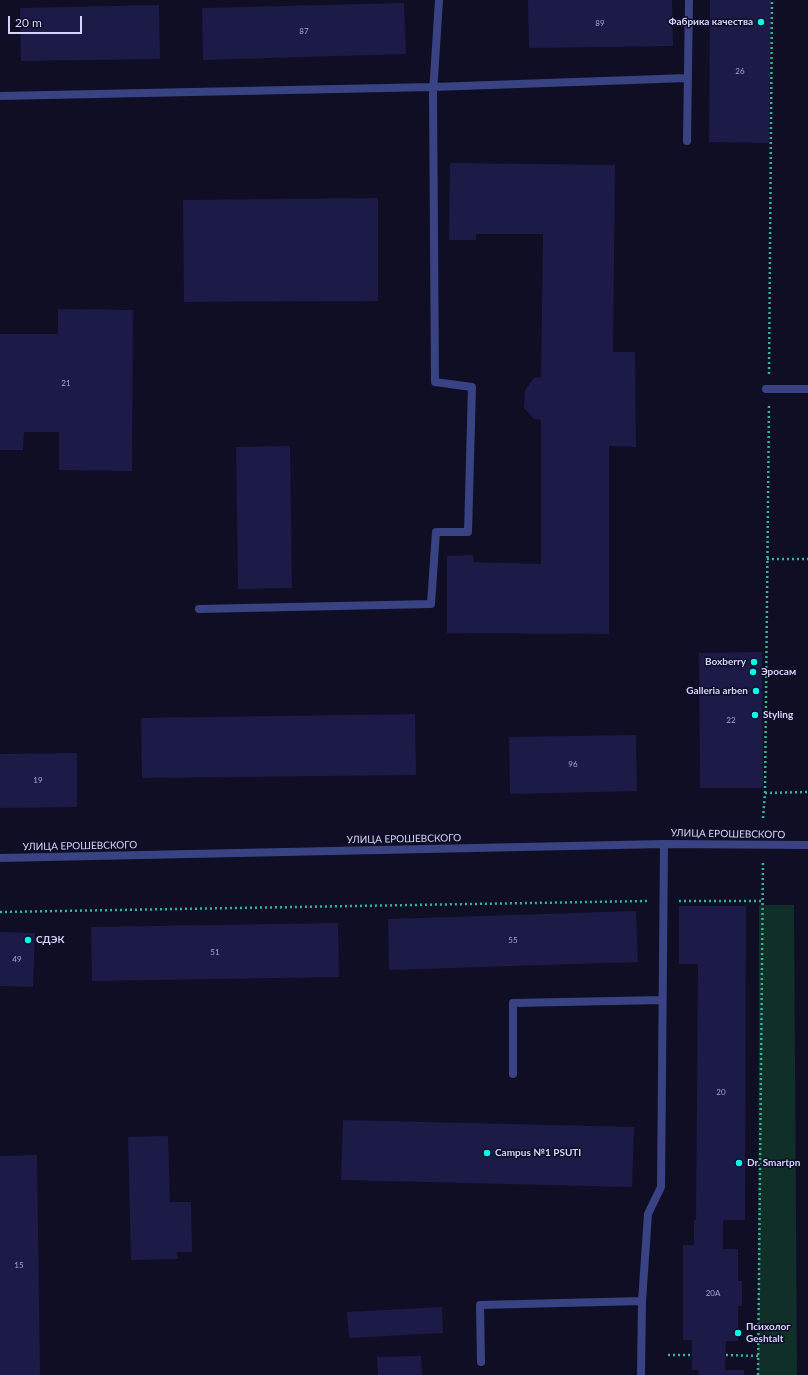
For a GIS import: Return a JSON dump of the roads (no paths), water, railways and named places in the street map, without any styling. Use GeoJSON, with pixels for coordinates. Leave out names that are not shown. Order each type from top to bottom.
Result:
{"type":"FeatureCollection","features":[{"type":"Feature","properties":{"kind":"street"},"geometry":{"type":"LineString","coordinates":[[199,609],[431,604],[436,532],[468,532],[472,387],[435,382],[432,160],[433,87],[439,0]]}},
{"type":"Feature","properties":{"kind":"street"},"geometry":{"type":"LineString","coordinates":[[687,141],[689,0]]}},
{"type":"Feature","properties":{"kind":"street"},"geometry":{"type":"LineString","coordinates":[[0,96],[433,87],[688,78]]}},
{"type":"Feature","properties":{"kind":"street"},"geometry":{"type":"LineString","coordinates":[[766,389],[808,389]]}},
{"type":"Feature","properties":{"kind":"street"},"geometry":{"type":"LineString","coordinates":[[641,1375],[642,1301],[648,1214],[661,1187],[664,844]]}},
{"type":"Feature","properties":{"kind":"street","name":"УЛИЦА ЕРОШЕВСКОГО"},"geometry":{"type":"LineString","coordinates":[[0,858],[664,844],[808,845]]}},
{"type":"Feature","properties":{"kind":"street"},"geometry":{"type":"LineString","coordinates":[[513,1074],[513,1003],[662,1000]]}},
{"type":"Feature","properties":{"kind":"street"},"geometry":{"type":"LineString","coordinates":[[481,1362],[480,1305],[642,1301]]}},
{"type":"Feature","properties":{"kind":"place","name":"Фабрика качества"},"geometry":{"type":"Point","coordinates":[761,22]}},
{"type":"Feature","properties":{"kind":"place","name":"Boxberry"},"geometry":{"type":"Point","coordinates":[754,662]}},
{"type":"Feature","properties":{"kind":"place","name":"Эросам"},"geometry":{"type":"Point","coordinates":[753,672]}},
{"type":"Feature","properties":{"kind":"place","name":"Galleria arben"},"geometry":{"type":"Point","coordinates":[756,691]}},
{"type":"Feature","properties":{"kind":"place","name":"Styling"},"geometry":{"type":"Point","coordinates":[755,715]}},
{"type":"Feature","properties":{"kind":"place","name":"СДЭК"},"geometry":{"type":"Point","coordinates":[28,940]}},
{"type":"Feature","properties":{"kind":"place","name":"Campus №1 PSUTI"},"geometry":{"type":"Point","coordinates":[487,1153]}},
{"type":"Feature","properties":{"kind":"place","name":"Dr. Smartpn"},"geometry":{"type":"Point","coordinates":[739,1163]}},
{"type":"Feature","properties":{"kind":"place","name":"Психолог Geshtalt"},"geometry":{"type":"Point","coordinates":[738,1333]}}]}
